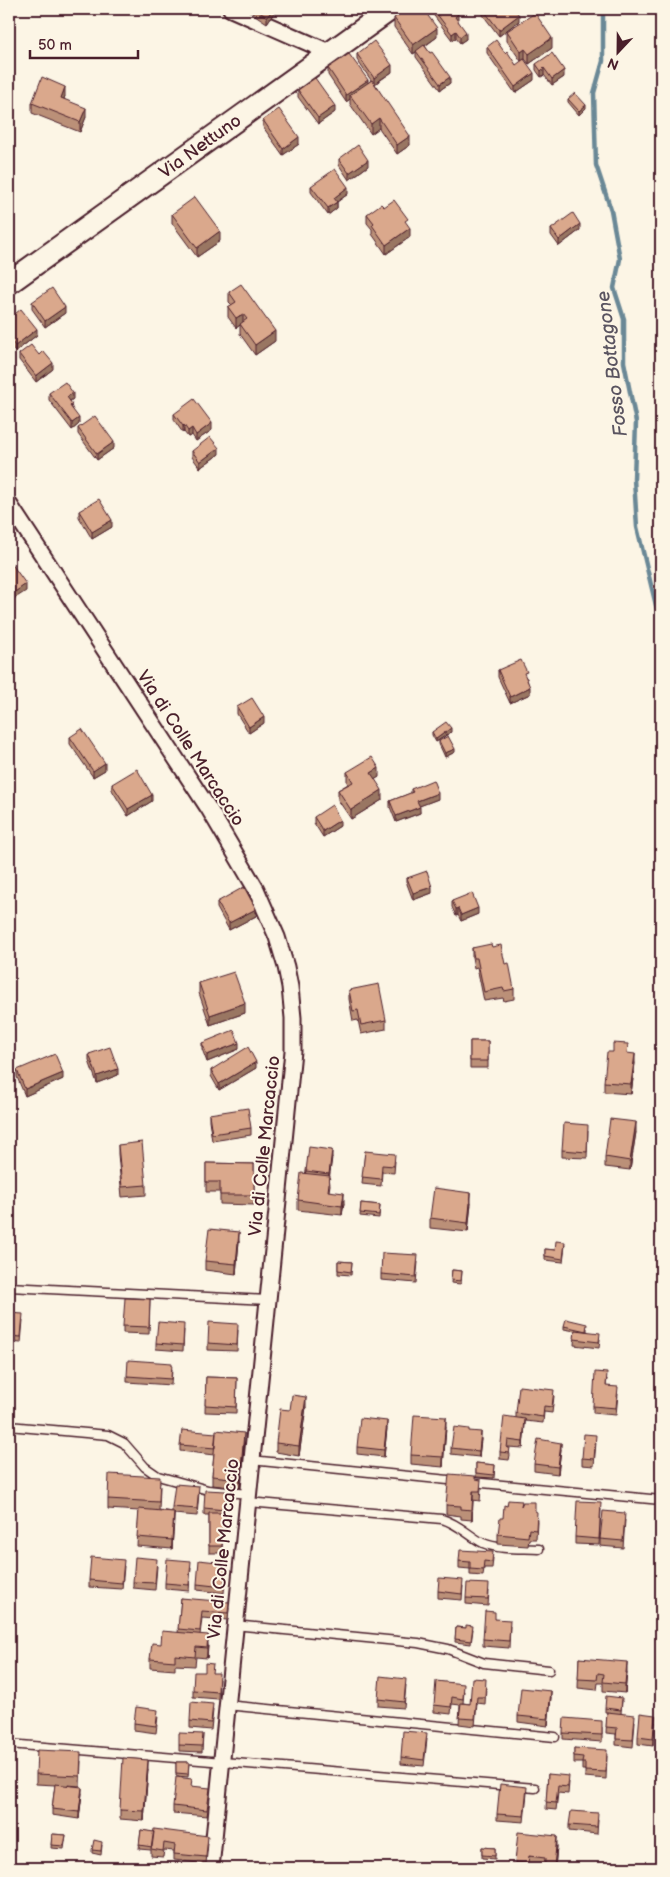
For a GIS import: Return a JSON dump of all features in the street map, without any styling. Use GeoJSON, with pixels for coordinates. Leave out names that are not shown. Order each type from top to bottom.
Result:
{"type":"FeatureCollection","features":[{"type":"Feature","properties":{"kind":"main road","name":"Via Nettuno"},"geometry":{"type":"LineString","coordinates":[[9,284],[391,9]]}},
{"type":"Feature","properties":{"kind":"street"},"geometry":{"type":"LineString","coordinates":[[231,9],[329,52]]}},
{"type":"Feature","properties":{"kind":"street","name":"Via di Colle Marcaccio"},"geometry":{"type":"LineString","coordinates":[[9,504],[224,832],[256,889],[281,946],[290,987],[294,1034],[211,1868]]}},
{"type":"Feature","properties":{"kind":"lane"},"geometry":{"type":"LineString","coordinates":[[9,1287],[268,1300]]}},
{"type":"Feature","properties":{"kind":"lane"},"geometry":{"type":"LineString","coordinates":[[9,1426],[108,1435],[124,1443],[145,1467],[158,1476],[208,1490],[248,1498],[442,1519],[457,1525],[485,1544],[539,1549]]}},
{"type":"Feature","properties":{"kind":"lane"},"geometry":{"type":"LineString","coordinates":[[251,1460],[661,1500]]}},
{"type":"Feature","properties":{"kind":"lane"},"geometry":{"type":"LineString","coordinates":[[234,1625],[418,1643],[448,1649],[484,1663],[549,1670]]}},
{"type":"Feature","properties":{"kind":"lane"},"geometry":{"type":"LineString","coordinates":[[226,1705],[555,1737]]}},
{"type":"Feature","properties":{"kind":"lane"},"geometry":{"type":"LineString","coordinates":[[9,1744],[535,1788]]}},
{"type":"Feature","properties":{"kind":"building"},"geometry":{"type":"Polygon","coordinates":[[[255,9],[273,9],[267,17],[255,9]]]}},
{"type":"Feature","properties":{"kind":"building"},"geometry":{"type":"Polygon","coordinates":[[[407,9],[423,9],[437,28],[413,45],[394,18],[407,9]]]}},
{"type":"Feature","properties":{"kind":"building"},"geometry":{"type":"Polygon","coordinates":[[[433,9],[454,9],[458,14],[455,17],[466,32],[460,37],[456,31],[452,34],[433,9]]]}},
{"type":"Feature","properties":{"kind":"building"},"geometry":{"type":"Polygon","coordinates":[[[483,9],[514,9],[519,15],[499,30],[483,9]]]}},
{"type":"Feature","properties":{"kind":"building"},"geometry":{"type":"Polygon","coordinates":[[[535,13],[552,38],[529,54],[525,49],[521,52],[507,31],[535,13]]]}},
{"type":"Feature","properties":{"kind":"building"},"geometry":{"type":"Polygon","coordinates":[[[496,40],[505,53],[507,51],[516,65],[524,59],[534,73],[515,87],[487,47],[496,40]]]}},
{"type":"Feature","properties":{"kind":"building"},"geometry":{"type":"Polygon","coordinates":[[[374,41],[392,65],[374,78],[357,54],[374,41]]]}},
{"type":"Feature","properties":{"kind":"building"},"geometry":{"type":"Polygon","coordinates":[[[424,45],[430,53],[432,52],[450,77],[440,84],[416,51],[424,45]]]}},
{"type":"Feature","properties":{"kind":"building"},"geometry":{"type":"Polygon","coordinates":[[[552,53],[564,70],[552,79],[544,68],[541,71],[536,64],[552,53]]]}},
{"type":"Feature","properties":{"kind":"building"},"geometry":{"type":"Polygon","coordinates":[[[349,54],[368,80],[346,95],[328,68],[349,54]]]}},
{"type":"Feature","properties":{"kind":"building"},"geometry":{"type":"Polygon","coordinates":[[[42,77],[65,87],[61,98],[86,108],[80,122],[32,103],[42,77]]]}},
{"type":"Feature","properties":{"kind":"building"},"geometry":{"type":"Polygon","coordinates":[[[315,78],[335,106],[318,118],[298,90],[315,78]]]}},
{"type":"Feature","properties":{"kind":"building"},"geometry":{"type":"Polygon","coordinates":[[[372,80],[410,136],[397,145],[379,118],[371,124],[350,95],[372,80]]]}},
{"type":"Feature","properties":{"kind":"building"},"geometry":{"type":"Polygon","coordinates":[[[575,93],[586,105],[579,111],[568,99],[575,93]]]}},
{"type":"Feature","properties":{"kind":"building"},"geometry":{"type":"Polygon","coordinates":[[[279,109],[299,137],[283,149],[263,120],[279,109]]]}},
{"type":"Feature","properties":{"kind":"building"},"geometry":{"type":"Polygon","coordinates":[[[358,145],[368,160],[349,173],[339,159],[358,145]]]}},
{"type":"Feature","properties":{"kind":"building"},"geometry":{"type":"Polygon","coordinates":[[[335,169],[348,187],[334,198],[337,202],[328,208],[311,186],[335,169]]]}},
{"type":"Feature","properties":{"kind":"building"},"geometry":{"type":"Polygon","coordinates":[[[195,197],[220,231],[197,248],[172,214],[195,197]]]}},
{"type":"Feature","properties":{"kind":"building"},"geometry":{"type":"Polygon","coordinates":[[[394,200],[408,219],[405,221],[410,228],[386,245],[367,214],[381,204],[384,207],[394,200]]]}},
{"type":"Feature","properties":{"kind":"building"},"geometry":{"type":"Polygon","coordinates":[[[573,213],[580,224],[559,240],[551,229],[573,213]]]}},
{"type":"Feature","properties":{"kind":"building"},"geometry":{"type":"Polygon","coordinates":[[[241,284],[275,331],[255,345],[240,324],[247,319],[243,314],[236,318],[228,307],[236,302],[229,292],[241,284]]]}},
{"type":"Feature","properties":{"kind":"building"},"geometry":{"type":"Polygon","coordinates":[[[52,288],[65,307],[45,321],[32,302],[52,288]]]}},
{"type":"Feature","properties":{"kind":"building"},"geometry":{"type":"Polygon","coordinates":[[[21,309],[37,329],[15,346],[9,338],[9,317],[21,309]]]}},
{"type":"Feature","properties":{"kind":"building"},"geometry":{"type":"Polygon","coordinates":[[[31,345],[39,355],[43,351],[53,363],[36,376],[19,354],[31,345]]]}},
{"type":"Feature","properties":{"kind":"building"},"geometry":{"type":"Polygon","coordinates":[[[65,382],[73,393],[67,397],[72,404],[70,406],[79,418],[72,423],[49,393],[65,382]]]}},
{"type":"Feature","properties":{"kind":"building"},"geometry":{"type":"Polygon","coordinates":[[[194,399],[212,423],[196,435],[192,428],[188,431],[174,414],[194,399]]]}},
{"type":"Feature","properties":{"kind":"building"},"geometry":{"type":"Polygon","coordinates":[[[95,416],[114,442],[97,454],[78,428],[95,416]]]}},
{"type":"Feature","properties":{"kind":"building"},"geometry":{"type":"Polygon","coordinates":[[[210,437],[219,448],[200,462],[192,451],[210,437]]]}},
{"type":"Feature","properties":{"kind":"building"},"geometry":{"type":"Polygon","coordinates":[[[99,499],[112,520],[92,532],[79,511],[99,499]]]}},
{"type":"Feature","properties":{"kind":"building"},"geometry":{"type":"Polygon","coordinates":[[[11,563],[26,584],[9,596],[9,565],[11,563]]]}},
{"type":"Feature","properties":{"kind":"building"},"geometry":{"type":"Polygon","coordinates":[[[521,660],[527,672],[524,673],[530,687],[510,697],[498,670],[521,660]]]}},
{"type":"Feature","properties":{"kind":"building"},"geometry":{"type":"Polygon","coordinates":[[[252,698],[264,717],[249,727],[237,707],[252,698]]]}},
{"type":"Feature","properties":{"kind":"building"},"geometry":{"type":"Polygon","coordinates":[[[446,722],[451,728],[436,739],[432,732],[446,722]]]}},
{"type":"Feature","properties":{"kind":"building"},"geometry":{"type":"Polygon","coordinates":[[[82,729],[105,763],[93,771],[70,737],[82,729]]]}},
{"type":"Feature","properties":{"kind":"building"},"geometry":{"type":"Polygon","coordinates":[[[448,736],[455,749],[445,753],[439,741],[448,736]]]}},
{"type":"Feature","properties":{"kind":"building"},"geometry":{"type":"Polygon","coordinates":[[[372,757],[379,768],[371,773],[382,790],[351,810],[338,790],[353,782],[347,772],[372,757]]]}},
{"type":"Feature","properties":{"kind":"building"},"geometry":{"type":"Polygon","coordinates":[[[137,769],[152,795],[128,809],[112,784],[137,769]]]}},
{"type":"Feature","properties":{"kind":"building"},"geometry":{"type":"Polygon","coordinates":[[[433,780],[438,793],[417,801],[420,807],[396,816],[390,801],[413,792],[411,789],[433,780]]]}},
{"type":"Feature","properties":{"kind":"building"},"geometry":{"type":"Polygon","coordinates":[[[332,805],[340,820],[323,831],[314,817],[332,805]]]}},
{"type":"Feature","properties":{"kind":"building"},"geometry":{"type":"Polygon","coordinates":[[[427,871],[432,887],[413,893],[407,878],[427,871]]]}},
{"type":"Feature","properties":{"kind":"building"},"geometry":{"type":"Polygon","coordinates":[[[244,887],[256,909],[229,923],[217,902],[244,887]]]}},
{"type":"Feature","properties":{"kind":"building"},"geometry":{"type":"Polygon","coordinates":[[[472,893],[478,908],[461,915],[452,901],[472,893]]]}},
{"type":"Feature","properties":{"kind":"building"},"geometry":{"type":"Polygon","coordinates":[[[491,944],[492,947],[501,945],[505,964],[509,963],[514,989],[504,991],[503,988],[484,992],[477,958],[474,958],[472,948],[491,944]]]}},
{"type":"Feature","properties":{"kind":"building"},"geometry":{"type":"Polygon","coordinates":[[[234,972],[245,1003],[210,1015],[199,983],[234,972]]]}},
{"type":"Feature","properties":{"kind":"building"},"geometry":{"type":"Polygon","coordinates":[[[379,984],[386,1020],[361,1025],[358,1010],[353,1011],[349,990],[379,984]]]}},
{"type":"Feature","properties":{"kind":"building"},"geometry":{"type":"Polygon","coordinates":[[[234,1030],[239,1043],[207,1055],[202,1043],[234,1030]]]}},
{"type":"Feature","properties":{"kind":"building"},"geometry":{"type":"Polygon","coordinates":[[[470,1041],[488,1041],[488,1061],[470,1061],[470,1041]]]}},
{"type":"Feature","properties":{"kind":"building"},"geometry":{"type":"Polygon","coordinates":[[[613,1043],[628,1044],[627,1053],[635,1054],[631,1084],[604,1082],[607,1052],[613,1052],[613,1043]]]}},
{"type":"Feature","properties":{"kind":"building"},"geometry":{"type":"Polygon","coordinates":[[[110,1047],[118,1069],[97,1076],[89,1054],[110,1047]]]}},
{"type":"Feature","properties":{"kind":"building"},"geometry":{"type":"Polygon","coordinates":[[[248,1047],[256,1062],[219,1084],[211,1070],[248,1047]]]}},
{"type":"Feature","properties":{"kind":"building"},"geometry":{"type":"Polygon","coordinates":[[[55,1054],[63,1073],[25,1089],[17,1070],[55,1054]]]}},
{"type":"Feature","properties":{"kind":"building"},"geometry":{"type":"Polygon","coordinates":[[[659,1067],[661,1067],[661,1094],[658,1094],[659,1067]]]}},
{"type":"Feature","properties":{"kind":"building"},"geometry":{"type":"Polygon","coordinates":[[[248,1108],[251,1128],[212,1134],[209,1114],[248,1108]]]}},
{"type":"Feature","properties":{"kind":"building"},"geometry":{"type":"Polygon","coordinates":[[[610,1119],[636,1122],[630,1161],[605,1157],[610,1119]]]}},
{"type":"Feature","properties":{"kind":"building"},"geometry":{"type":"Polygon","coordinates":[[[564,1123],[588,1125],[587,1152],[562,1150],[564,1123]]]}},
{"type":"Feature","properties":{"kind":"building"},"geometry":{"type":"Polygon","coordinates":[[[142,1142],[146,1185],[122,1187],[118,1145],[142,1142]]]}},
{"type":"Feature","properties":{"kind":"building"},"geometry":{"type":"Polygon","coordinates":[[[309,1147],[332,1150],[329,1174],[306,1171],[309,1147]]]}},
{"type":"Feature","properties":{"kind":"building"},"geometry":{"type":"Polygon","coordinates":[[[365,1151],[395,1154],[394,1166],[382,1165],[381,1179],[362,1177],[365,1151]]]}},
{"type":"Feature","properties":{"kind":"building"},"geometry":{"type":"Polygon","coordinates":[[[206,1163],[254,1164],[254,1195],[220,1195],[220,1182],[206,1182],[206,1163]]]}},
{"type":"Feature","properties":{"kind":"building"},"geometry":{"type":"Polygon","coordinates":[[[301,1173],[330,1176],[328,1191],[344,1193],[342,1206],[298,1200],[301,1173]]]}},
{"type":"Feature","properties":{"kind":"building"},"geometry":{"type":"Polygon","coordinates":[[[434,1188],[471,1193],[468,1223],[430,1218],[434,1188]]]}},
{"type":"Feature","properties":{"kind":"building"},"geometry":{"type":"Polygon","coordinates":[[[361,1203],[380,1205],[379,1215],[360,1213],[361,1203]]]}},
{"type":"Feature","properties":{"kind":"building"},"geometry":{"type":"Polygon","coordinates":[[[209,1229],[239,1232],[236,1264],[205,1261],[209,1229]]]}},
{"type":"Feature","properties":{"kind":"building"},"geometry":{"type":"Polygon","coordinates":[[[556,1241],[565,1242],[563,1259],[545,1256],[545,1249],[555,1250],[556,1241]]]}},
{"type":"Feature","properties":{"kind":"building"},"geometry":{"type":"Polygon","coordinates":[[[382,1253],[418,1255],[416,1277],[381,1274],[382,1253]]]}},
{"type":"Feature","properties":{"kind":"building"},"geometry":{"type":"Polygon","coordinates":[[[338,1261],[352,1262],[351,1272],[338,1270],[338,1261]]]}},
{"type":"Feature","properties":{"kind":"building"},"geometry":{"type":"Polygon","coordinates":[[[452,1270],[462,1271],[461,1281],[451,1280],[452,1270]]]}},
{"type":"Feature","properties":{"kind":"building"},"geometry":{"type":"Polygon","coordinates":[[[125,1298],[150,1299],[149,1327],[123,1326],[125,1298]]]}},
{"type":"Feature","properties":{"kind":"building"},"geometry":{"type":"Polygon","coordinates":[[[9,1313],[23,1314],[21,1337],[9,1336],[9,1313]]]}},
{"type":"Feature","properties":{"kind":"building"},"geometry":{"type":"Polygon","coordinates":[[[566,1319],[587,1324],[586,1331],[564,1326],[566,1319]]]}},
{"type":"Feature","properties":{"kind":"building"},"geometry":{"type":"Polygon","coordinates":[[[158,1322],[184,1324],[183,1345],[156,1343],[158,1322]]]}},
{"type":"Feature","properties":{"kind":"building"},"geometry":{"type":"Polygon","coordinates":[[[209,1322],[238,1324],[237,1345],[208,1343],[209,1322]]]}},
{"type":"Feature","properties":{"kind":"building"},"geometry":{"type":"Polygon","coordinates":[[[575,1330],[600,1333],[599,1342],[574,1339],[575,1330]]]}},
{"type":"Feature","properties":{"kind":"building"},"geometry":{"type":"Polygon","coordinates":[[[128,1360],[172,1363],[171,1379],[127,1376],[128,1360]]]}},
{"type":"Feature","properties":{"kind":"building"},"geometry":{"type":"Polygon","coordinates":[[[595,1372],[607,1373],[606,1386],[618,1387],[616,1408],[593,1406],[595,1372]]]}},
{"type":"Feature","properties":{"kind":"building"},"geometry":{"type":"Polygon","coordinates":[[[206,1377],[237,1378],[236,1407],[205,1405],[206,1377]]]}},
{"type":"Feature","properties":{"kind":"building"},"geometry":{"type":"Polygon","coordinates":[[[519,1386],[554,1390],[552,1407],[544,1406],[543,1417],[516,1413],[519,1386]]]}},
{"type":"Feature","properties":{"kind":"building"},"geometry":{"type":"Polygon","coordinates":[[[292,1395],[306,1397],[299,1446],[276,1443],[280,1409],[290,1410],[292,1395]]]}},
{"type":"Feature","properties":{"kind":"building"},"geometry":{"type":"Polygon","coordinates":[[[414,1415],[446,1417],[443,1457],[411,1455],[414,1415]]]}},
{"type":"Feature","properties":{"kind":"building"},"geometry":{"type":"Polygon","coordinates":[[[504,1416],[525,1419],[523,1442],[508,1440],[507,1448],[510,1448],[509,1453],[500,1452],[504,1416]]]}},
{"type":"Feature","properties":{"kind":"building"},"geometry":{"type":"Polygon","coordinates":[[[360,1418],[387,1421],[384,1450],[357,1447],[360,1418]]]}},
{"type":"Feature","properties":{"kind":"building"},"geometry":{"type":"Polygon","coordinates":[[[454,1427],[481,1432],[479,1451],[451,1448],[454,1427]]]}},
{"type":"Feature","properties":{"kind":"building"},"geometry":{"type":"Polygon","coordinates":[[[182,1430],[216,1433],[215,1448],[180,1445],[182,1430]]]}},
{"type":"Feature","properties":{"kind":"building"},"geometry":{"type":"Polygon","coordinates":[[[216,1430],[244,1433],[240,1479],[212,1476],[216,1430]]]}},
{"type":"Feature","properties":{"kind":"building"},"geometry":{"type":"Polygon","coordinates":[[[584,1434],[596,1435],[594,1459],[582,1458],[584,1434]]]}},
{"type":"Feature","properties":{"kind":"building"},"geometry":{"type":"Polygon","coordinates":[[[538,1439],[561,1443],[558,1467],[534,1464],[538,1439]]]}},
{"type":"Feature","properties":{"kind":"building"},"geometry":{"type":"Polygon","coordinates":[[[476,1463],[495,1465],[494,1475],[476,1473],[476,1463]]]}},
{"type":"Feature","properties":{"kind":"building"},"geometry":{"type":"Polygon","coordinates":[[[109,1474],[160,1477],[159,1502],[108,1499],[109,1474]]]}},
{"type":"Feature","properties":{"kind":"building"},"geometry":{"type":"Polygon","coordinates":[[[449,1474],[475,1476],[475,1479],[481,1480],[480,1491],[473,1491],[472,1510],[461,1509],[461,1506],[446,1505],[449,1474]]]}},
{"type":"Feature","properties":{"kind":"building"},"geometry":{"type":"Polygon","coordinates":[[[175,1484],[199,1486],[197,1509],[172,1507],[175,1484]]]}},
{"type":"Feature","properties":{"kind":"building"},"geometry":{"type":"Polygon","coordinates":[[[205,1490],[226,1491],[225,1510],[204,1508],[205,1490]]]}},
{"type":"Feature","properties":{"kind":"building"},"geometry":{"type":"Polygon","coordinates":[[[508,1500],[522,1501],[521,1506],[523,1502],[535,1502],[535,1511],[537,1512],[536,1530],[529,1529],[528,1537],[498,1534],[500,1518],[503,1518],[504,1505],[507,1506],[508,1500]]]}},
{"type":"Feature","properties":{"kind":"building"},"geometry":{"type":"Polygon","coordinates":[[[577,1501],[601,1502],[599,1539],[575,1537],[577,1501]]]}},
{"type":"Feature","properties":{"kind":"building"},"geometry":{"type":"Polygon","coordinates":[[[139,1509],[174,1512],[172,1540],[137,1537],[139,1509]]]}},
{"type":"Feature","properties":{"kind":"building"},"geometry":{"type":"Polygon","coordinates":[[[603,1511],[625,1513],[623,1541],[600,1539],[603,1511]]]}},
{"type":"Feature","properties":{"kind":"building"},"geometry":{"type":"Polygon","coordinates":[[[209,1513],[223,1513],[222,1546],[209,1546],[209,1513]]]}},
{"type":"Feature","properties":{"kind":"building"},"geometry":{"type":"Polygon","coordinates":[[[460,1550],[493,1552],[492,1562],[484,1561],[483,1570],[470,1569],[470,1562],[459,1561],[460,1550]]]}},
{"type":"Feature","properties":{"kind":"building"},"geometry":{"type":"Polygon","coordinates":[[[91,1557],[124,1560],[122,1583],[89,1580],[91,1557]]]}},
{"type":"Feature","properties":{"kind":"building"},"geometry":{"type":"Polygon","coordinates":[[[135,1557],[157,1559],[155,1583],[133,1582],[135,1557]]]}},
{"type":"Feature","properties":{"kind":"building"},"geometry":{"type":"Polygon","coordinates":[[[167,1559],[191,1561],[189,1585],[165,1583],[167,1559]]]}},
{"type":"Feature","properties":{"kind":"building"},"geometry":{"type":"Polygon","coordinates":[[[199,1560],[226,1563],[224,1587],[197,1584],[199,1560]]]}},
{"type":"Feature","properties":{"kind":"building"},"geometry":{"type":"Polygon","coordinates":[[[439,1578],[463,1580],[462,1594],[438,1591],[439,1578]]]}},
{"type":"Feature","properties":{"kind":"building"},"geometry":{"type":"Polygon","coordinates":[[[467,1583],[489,1584],[488,1599],[466,1598],[467,1583]]]}},
{"type":"Feature","properties":{"kind":"building"},"geometry":{"type":"Polygon","coordinates":[[[181,1598],[229,1602],[228,1613],[202,1611],[200,1631],[178,1629],[181,1598]]]}},
{"type":"Feature","properties":{"kind":"building"},"geometry":{"type":"Polygon","coordinates":[[[485,1611],[495,1612],[495,1619],[510,1620],[509,1641],[483,1639],[485,1611]]]}},
{"type":"Feature","properties":{"kind":"building"},"geometry":{"type":"Polygon","coordinates":[[[466,1625],[473,1626],[471,1641],[455,1639],[456,1627],[466,1628],[466,1625]]]}},
{"type":"Feature","properties":{"kind":"building"},"geometry":{"type":"Polygon","coordinates":[[[162,1631],[208,1635],[207,1648],[196,1647],[195,1657],[175,1655],[175,1661],[150,1659],[152,1643],[161,1644],[162,1631]]]}},
{"type":"Feature","properties":{"kind":"building"},"geometry":{"type":"Polygon","coordinates":[[[579,1658],[627,1662],[625,1684],[603,1682],[604,1674],[598,1673],[597,1680],[578,1679],[579,1658]]]}},
{"type":"Feature","properties":{"kind":"building"},"geometry":{"type":"Polygon","coordinates":[[[205,1663],[213,1664],[212,1673],[219,1673],[218,1692],[193,1690],[194,1672],[205,1672],[205,1663]]]}},
{"type":"Feature","properties":{"kind":"building"},"geometry":{"type":"Polygon","coordinates":[[[380,1676],[406,1679],[404,1702],[378,1699],[380,1676]]]}},
{"type":"Feature","properties":{"kind":"building"},"geometry":{"type":"Polygon","coordinates":[[[472,1678],[486,1679],[485,1697],[477,1697],[475,1719],[459,1718],[461,1703],[470,1704],[472,1678]]]}},
{"type":"Feature","properties":{"kind":"building"},"geometry":{"type":"Polygon","coordinates":[[[436,1681],[464,1684],[463,1699],[452,1697],[451,1707],[434,1705],[436,1681]]]}},
{"type":"Feature","properties":{"kind":"building"},"geometry":{"type":"Polygon","coordinates":[[[521,1688],[551,1691],[548,1719],[518,1716],[521,1688]]]}},
{"type":"Feature","properties":{"kind":"building"},"geometry":{"type":"Polygon","coordinates":[[[606,1696],[622,1698],[621,1710],[605,1708],[606,1696]]]}},
{"type":"Feature","properties":{"kind":"building"},"geometry":{"type":"Polygon","coordinates":[[[191,1702],[213,1704],[211,1723],[190,1721],[191,1702]]]}},
{"type":"Feature","properties":{"kind":"building"},"geometry":{"type":"Polygon","coordinates":[[[136,1707],[158,1710],[156,1726],[134,1723],[136,1707]]]}},
{"type":"Feature","properties":{"kind":"building"},"geometry":{"type":"Polygon","coordinates":[[[607,1712],[635,1715],[633,1740],[616,1739],[617,1728],[606,1727],[607,1712]]]}},
{"type":"Feature","properties":{"kind":"building"},"geometry":{"type":"Polygon","coordinates":[[[640,1713],[655,1715],[653,1739],[638,1737],[640,1713]]]}},
{"type":"Feature","properties":{"kind":"building"},"geometry":{"type":"Polygon","coordinates":[[[564,1718],[602,1721],[602,1735],[563,1733],[564,1718]]]}},
{"type":"Feature","properties":{"kind":"building"},"geometry":{"type":"Polygon","coordinates":[[[403,1731],[427,1733],[424,1760],[401,1757],[403,1731]]]}},
{"type":"Feature","properties":{"kind":"building"},"geometry":{"type":"Polygon","coordinates":[[[179,1733],[203,1734],[202,1746],[179,1745],[179,1733]]]}},
{"type":"Feature","properties":{"kind":"building"},"geometry":{"type":"Polygon","coordinates":[[[574,1748],[607,1750],[606,1772],[585,1771],[585,1763],[582,1763],[583,1757],[574,1756],[574,1748]]]}},
{"type":"Feature","properties":{"kind":"building"},"geometry":{"type":"Polygon","coordinates":[[[37,1750],[81,1752],[80,1776],[36,1774],[37,1750]]]}},
{"type":"Feature","properties":{"kind":"building"},"geometry":{"type":"Polygon","coordinates":[[[123,1758],[148,1760],[144,1811],[120,1810],[123,1758]]]}},
{"type":"Feature","properties":{"kind":"building"},"geometry":{"type":"Polygon","coordinates":[[[176,1762],[189,1762],[188,1774],[176,1773],[176,1762]]]}},
{"type":"Feature","properties":{"kind":"building"},"geometry":{"type":"Polygon","coordinates":[[[548,1774],[569,1776],[568,1787],[558,1786],[556,1803],[546,1802],[548,1774]]]}},
{"type":"Feature","properties":{"kind":"building"},"geometry":{"type":"Polygon","coordinates":[[[176,1777],[192,1779],[191,1786],[210,1788],[207,1810],[173,1806],[176,1777]]]}},
{"type":"Feature","properties":{"kind":"building"},"geometry":{"type":"Polygon","coordinates":[[[55,1784],[82,1787],[79,1812],[52,1809],[55,1784]]]}},
{"type":"Feature","properties":{"kind":"building"},"geometry":{"type":"Polygon","coordinates":[[[500,1784],[527,1787],[524,1816],[497,1814],[500,1784]]]}},
{"type":"Feature","properties":{"kind":"building"},"geometry":{"type":"Polygon","coordinates":[[[571,1811],[598,1813],[597,1827],[569,1825],[571,1811]]]}},
{"type":"Feature","properties":{"kind":"building"},"geometry":{"type":"Polygon","coordinates":[[[154,1829],[208,1836],[206,1857],[174,1854],[175,1845],[164,1843],[163,1851],[151,1849],[154,1829]]]}},
{"type":"Feature","properties":{"kind":"building"},"geometry":{"type":"Polygon","coordinates":[[[141,1830],[154,1832],[152,1847],[139,1845],[141,1830]]]}},
{"type":"Feature","properties":{"kind":"building"},"geometry":{"type":"Polygon","coordinates":[[[518,1832],[557,1836],[554,1867],[545,1866],[545,1858],[529,1856],[528,1863],[515,1862],[518,1832]]]}},
{"type":"Feature","properties":{"kind":"building"},"geometry":{"type":"Polygon","coordinates":[[[52,1834],[66,1835],[64,1846],[51,1845],[52,1834]]]}},
{"type":"Feature","properties":{"kind":"building"},"geometry":{"type":"Polygon","coordinates":[[[659,1835],[661,1835],[661,1852],[657,1851],[659,1835]]]}},
{"type":"Feature","properties":{"kind":"building"},"geometry":{"type":"Polygon","coordinates":[[[94,1840],[102,1842],[101,1851],[92,1850],[94,1840]]]}},
{"type":"Feature","properties":{"kind":"building"},"geometry":{"type":"Polygon","coordinates":[[[482,1847],[495,1848],[495,1856],[482,1855],[482,1847]]]}},
{"type":"Feature","properties":{"kind":"waterway","name":"Fosso Bottagone"},"geometry":{"type":"LineString","coordinates":[[603,9],[603,61],[594,93],[596,165],[611,210],[620,259],[614,288],[624,319],[624,362],[636,422],[634,479],[637,527],[661,626]]}}]}
